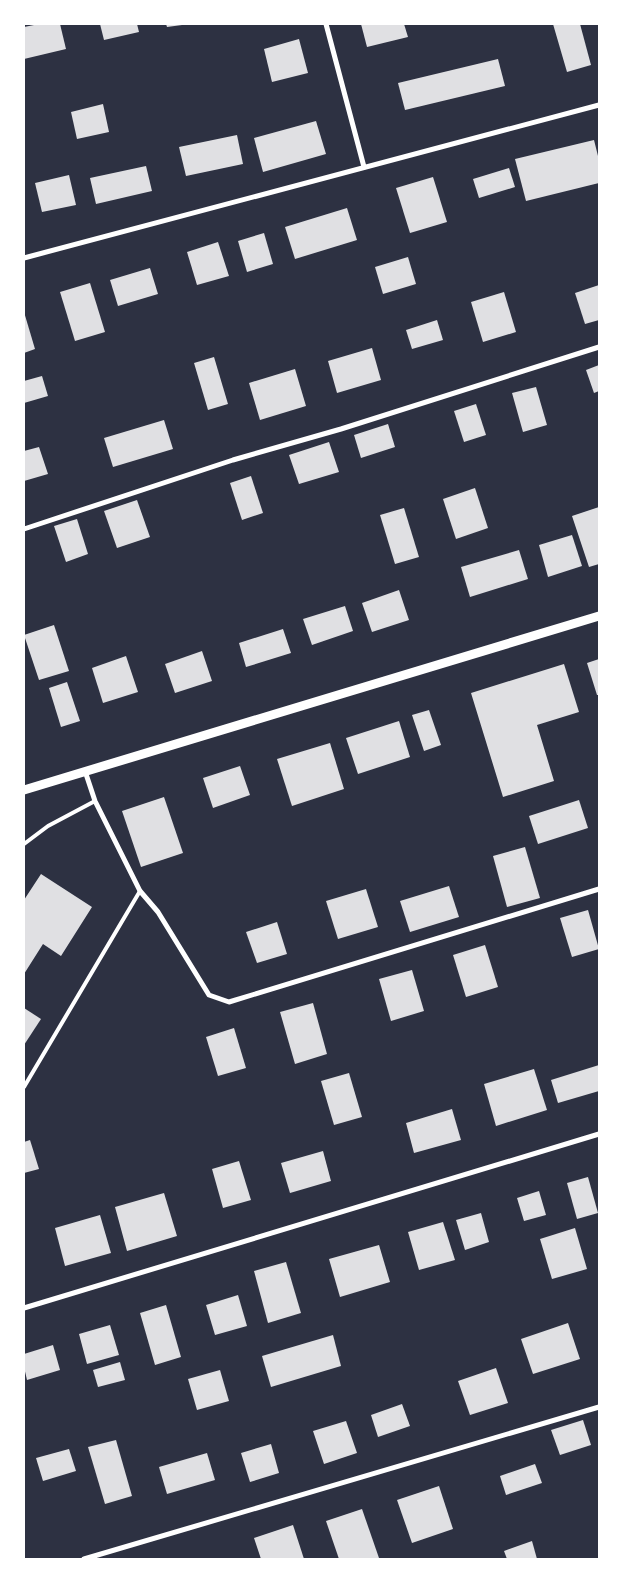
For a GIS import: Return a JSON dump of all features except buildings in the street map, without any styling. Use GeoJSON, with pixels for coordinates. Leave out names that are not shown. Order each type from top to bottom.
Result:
{"type":"FeatureCollection","features":[{"type":"Feature","properties":{"kind":"street"},"geometry":{"type":"LineString","coordinates":[[326,24],[364,167]]}},
{"type":"Feature","properties":{"kind":"street"},"geometry":{"type":"LineString","coordinates":[[24,258],[599,105]]}},
{"type":"Feature","properties":{"kind":"street"},"geometry":{"type":"LineString","coordinates":[[24,530],[233,460],[341,429],[599,347]]}},
{"type":"Feature","properties":{"kind":"street"},"geometry":{"type":"LineString","coordinates":[[24,790],[599,616]]}},
{"type":"Feature","properties":{"kind":"street"},"geometry":{"type":"LineString","coordinates":[[85,771],[95,800],[140,891],[158,912],[209,995],[229,1002],[599,889]]}},
{"type":"Feature","properties":{"kind":"street"},"geometry":{"type":"LineString","coordinates":[[24,1308],[599,1134]]}},
{"type":"Feature","properties":{"kind":"street"},"geometry":{"type":"LineString","coordinates":[[84,1559],[599,1407]]}},
{"type":"Feature","properties":{"kind":"lane"},"geometry":{"type":"LineString","coordinates":[[24,844],[48,826],[95,800]]}},
{"type":"Feature","properties":{"kind":"lane"},"geometry":{"type":"LineString","coordinates":[[24,1087],[140,891]]}}]}
